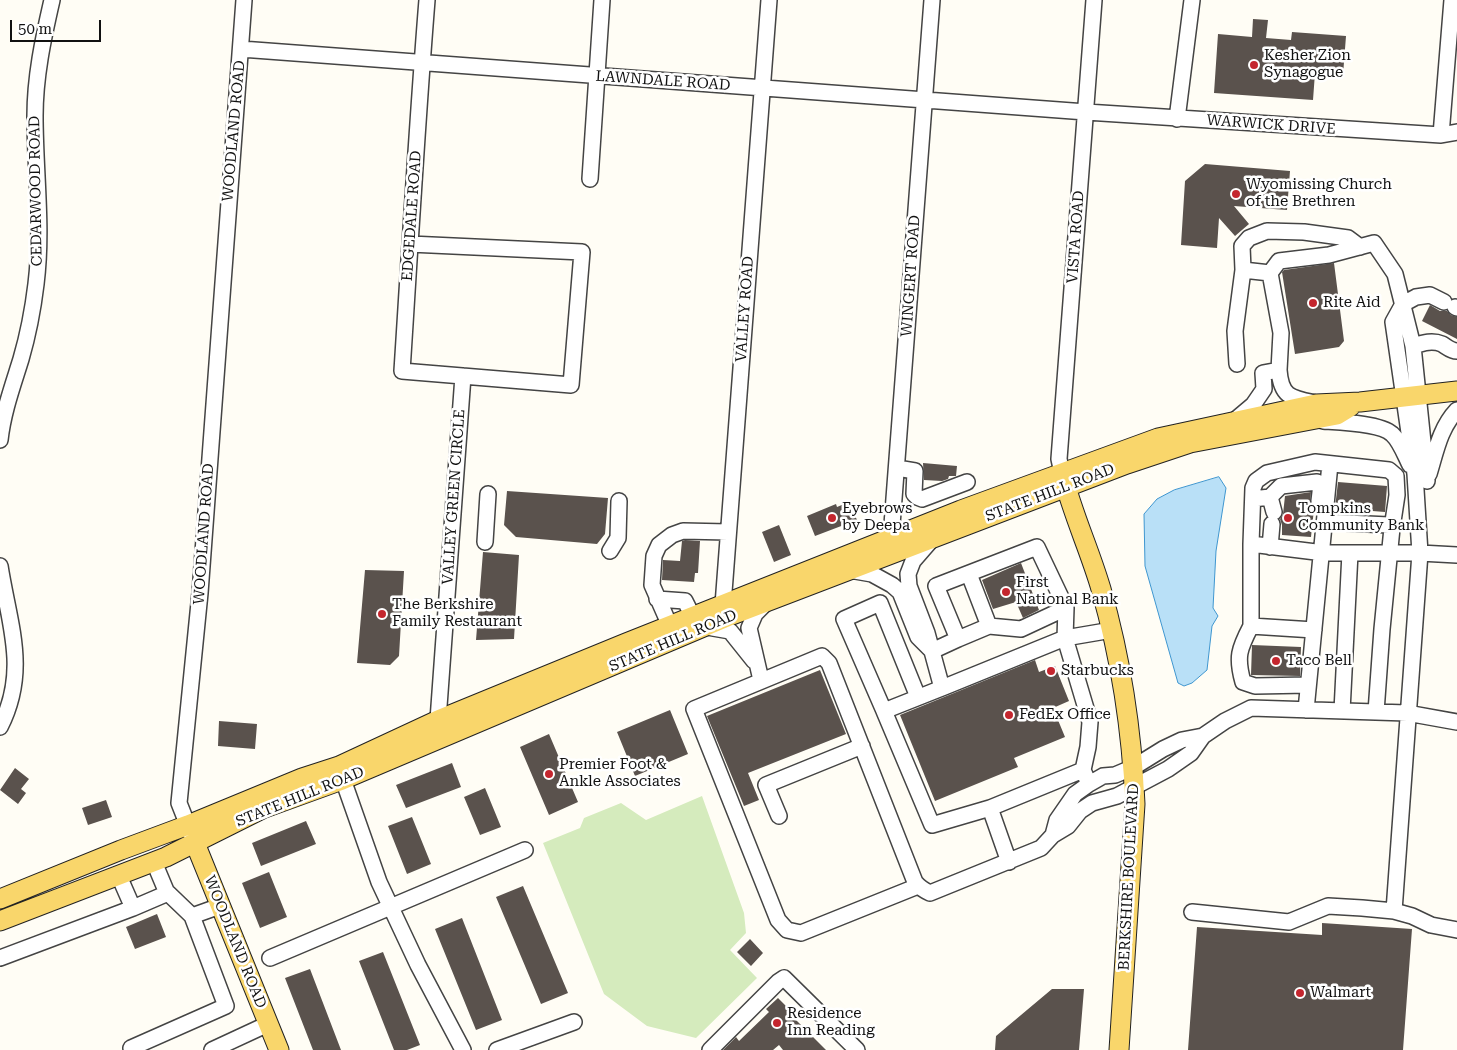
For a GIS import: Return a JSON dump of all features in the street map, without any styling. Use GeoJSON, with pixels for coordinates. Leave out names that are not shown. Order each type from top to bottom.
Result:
{"type":"FeatureCollection","features":[{"type":"Feature","properties":{"kind":"main road","name":"STATE HILL ROAD"},"geometry":{"type":"LineString","coordinates":[[725,611],[766,603],[849,570],[892,545],[934,537],[1158,438],[1234,422],[1314,412],[1337,415],[1360,402],[1457,391]]}},
{"type":"Feature","properties":{"kind":"main road","name":"STATE HILL ROAD"},"geometry":{"type":"LineString","coordinates":[[441,729],[725,611],[1064,480],[1127,464],[1190,443],[1314,412]]}},
{"type":"Feature","properties":{"kind":"main road","name":"BERKSHIRE BOULEVARD"},"geometry":{"type":"LineString","coordinates":[[1064,480],[1093,562],[1112,630],[1125,700],[1134,767],[1132,852],[1119,1050]]}},
{"type":"Feature","properties":{"kind":"main road","name":"STATE HILL ROAD"},"geometry":{"type":"LineString","coordinates":[[0,899],[121,850],[192,834],[262,809],[670,626],[700,622]]}},
{"type":"Feature","properties":{"kind":"main road","name":"STATE HILL ROAD"},"geometry":{"type":"LineString","coordinates":[[0,921],[154,862],[192,834]]}},
{"type":"Feature","properties":{"kind":"main road","name":"WOODLAND ROAD"},"geometry":{"type":"LineString","coordinates":[[192,834],[279,1050]]}},
{"type":"Feature","properties":{"kind":"street","name":"CEDARWOOD ROAD"},"geometry":{"type":"LineString","coordinates":[[0,440],[10,392],[22,358],[29,328],[36,284],[40,238],[35,118],[36,93],[43,36],[52,0]]}},
{"type":"Feature","properties":{"kind":"street","name":"WOODLAND ROAD"},"geometry":{"type":"LineString","coordinates":[[192,834],[179,803],[200,593],[244,0]]}},
{"type":"Feature","properties":{"kind":"street","name":"EDGEDALE ROAD"},"geometry":{"type":"LineString","coordinates":[[427,0],[402,371],[463,376]]}},
{"type":"Feature","properties":{"kind":"street"},"geometry":{"type":"LineString","coordinates":[[590,179],[602,0]]}},
{"type":"Feature","properties":{"kind":"street","name":"VALLEY ROAD"},"geometry":{"type":"LineString","coordinates":[[725,611],[728,532],[769,0]]}},
{"type":"Feature","properties":{"kind":"street","name":"WINGERT ROAD"},"geometry":{"type":"LineString","coordinates":[[892,545],[932,0]]}},
{"type":"Feature","properties":{"kind":"street","name":"VISTA ROAD"},"geometry":{"type":"LineString","coordinates":[[1064,480],[1059,460],[1094,0]]}},
{"type":"Feature","properties":{"kind":"street"},"geometry":{"type":"LineString","coordinates":[[1178,119],[1192,0]]}},
{"type":"Feature","properties":{"kind":"street"},"geometry":{"type":"LineString","coordinates":[[1441,135],[1452,0]]}},
{"type":"Feature","properties":{"kind":"street","name":"LAWNDALE ROAD"},"geometry":{"type":"LineString","coordinates":[[241,49],[1086,112]]}},
{"type":"Feature","properties":{"kind":"street","name":"WARWICK DRIVE"},"geometry":{"type":"LineString","coordinates":[[1086,112],[1441,135],[1457,132]]}},
{"type":"Feature","properties":{"kind":"street"},"geometry":{"type":"LineString","coordinates":[[1236,364],[1235,331],[1242,270],[1242,246],[1249,238],[1267,231],[1304,232],[1348,238],[1360,247]]}},
{"type":"Feature","properties":{"kind":"street"},"geometry":{"type":"LineString","coordinates":[[1411,396],[1413,346],[1403,304],[1395,274],[1374,243],[1329,255],[1279,261],[1270,273],[1281,334],[1280,375],[1284,391],[1314,412],[1372,426],[1391,433],[1421,478]]}},
{"type":"Feature","properties":{"kind":"street"},"geometry":{"type":"LineString","coordinates":[[410,244],[582,252],[571,385],[463,376]]}},
{"type":"Feature","properties":{"kind":"street"},"geometry":{"type":"LineString","coordinates":[[1242,270],[1270,273]]}},
{"type":"Feature","properties":{"kind":"street"},"geometry":{"type":"LineString","coordinates":[[1394,912],[1420,553],[1421,478],[1411,396],[1393,322],[1403,304],[1423,295],[1430,295],[1452,306]]}},
{"type":"Feature","properties":{"kind":"street"},"geometry":{"type":"LineString","coordinates":[[1413,346],[1424,342],[1432,342],[1457,351]]}},
{"type":"Feature","properties":{"kind":"street"},"geometry":{"type":"LineString","coordinates":[[1234,422],[1253,405],[1264,389],[1263,374],[1280,375]]}},
{"type":"Feature","properties":{"kind":"street","name":"VALLEY GREEN CIRCLE"},"geometry":{"type":"LineString","coordinates":[[441,729],[463,376]]}},
{"type":"Feature","properties":{"kind":"street"},"geometry":{"type":"LineString","coordinates":[[1421,478],[1441,434],[1457,410]]}},
{"type":"Feature","properties":{"kind":"street"},"geometry":{"type":"LineString","coordinates":[[1308,685],[1255,686],[1243,682],[1240,669],[1240,649],[1251,626],[1253,488],[1256,481],[1267,473],[1315,462],[1389,470],[1396,476],[1397,495],[1382,629],[1376,712]]}},
{"type":"Feature","properties":{"kind":"street"},"geometry":{"type":"LineString","coordinates":[[1306,710],[1314,630],[1321,484],[1325,463]]}},
{"type":"Feature","properties":{"kind":"street"},"geometry":{"type":"LineString","coordinates":[[1317,553],[1324,522],[1325,463]]}},
{"type":"Feature","properties":{"kind":"street"},"geometry":{"type":"LineString","coordinates":[[897,468],[915,471],[914,494],[922,499],[967,482]]}},
{"type":"Feature","properties":{"kind":"street"},"geometry":{"type":"LineString","coordinates":[[1253,499],[1270,497],[1281,486],[1317,482],[1321,484]]}},
{"type":"Feature","properties":{"kind":"street"},"geometry":{"type":"LineString","coordinates":[[485,542],[488,494]]}},
{"type":"Feature","properties":{"kind":"street"},"geometry":{"type":"LineString","coordinates":[[1270,497],[1273,518],[1270,547]]}},
{"type":"Feature","properties":{"kind":"street"},"geometry":{"type":"LineString","coordinates":[[610,551],[618,538],[619,501]]}},
{"type":"Feature","properties":{"kind":"street"},"geometry":{"type":"LineString","coordinates":[[1324,522],[1388,525],[1392,528]]}},
{"type":"Feature","properties":{"kind":"street"},"geometry":{"type":"LineString","coordinates":[[670,626],[652,585],[654,556],[659,545],[672,534],[683,531],[728,532]]}},
{"type":"Feature","properties":{"kind":"street"},"geometry":{"type":"LineString","coordinates":[[934,537],[913,561],[908,574],[908,586],[928,633],[942,688]]}},
{"type":"Feature","properties":{"kind":"street"},"geometry":{"type":"LineString","coordinates":[[1251,544],[1317,553],[1457,555]]}},
{"type":"Feature","properties":{"kind":"street"},"geometry":{"type":"LineString","coordinates":[[958,639],[936,586],[1038,547],[1066,608],[1065,638],[1090,722],[1086,777],[1057,820],[1053,835]]}},
{"type":"Feature","properties":{"kind":"street"},"geometry":{"type":"LineString","coordinates":[[1342,711],[1350,553]]}},
{"type":"Feature","properties":{"kind":"street"},"geometry":{"type":"LineString","coordinates":[[0,566],[15,640],[16,662],[13,693],[0,727]]}},
{"type":"Feature","properties":{"kind":"street"},"geometry":{"type":"LineString","coordinates":[[849,570],[872,574],[892,585],[900,592],[918,637],[932,651]]}},
{"type":"Feature","properties":{"kind":"street"},"geometry":{"type":"LineString","coordinates":[[969,574],[989,626]]}},
{"type":"Feature","properties":{"kind":"street"},"geometry":{"type":"LineString","coordinates":[[657,599],[685,601],[700,622],[730,631],[756,664]]}},
{"type":"Feature","properties":{"kind":"street"},"geometry":{"type":"LineString","coordinates":[[761,680],[749,628],[755,614],[766,603]]}},
{"type":"Feature","properties":{"kind":"street"},"geometry":{"type":"LineString","coordinates":[[918,697],[880,603],[844,619],[932,826],[1086,777],[1115,775],[1134,767],[1182,740],[1203,736]]}},
{"type":"Feature","properties":{"kind":"street"},"geometry":{"type":"LineString","coordinates":[[932,651],[989,626],[1021,629],[1066,608]]}},
{"type":"Feature","properties":{"kind":"street"},"geometry":{"type":"LineString","coordinates":[[1251,626],[1314,630]]}},
{"type":"Feature","properties":{"kind":"street"},"geometry":{"type":"LineString","coordinates":[[884,711],[1065,638],[1112,630]]}},
{"type":"Feature","properties":{"kind":"street"},"geometry":{"type":"LineString","coordinates":[[918,886],[801,933],[787,930],[778,920],[694,709],[822,656],[829,663],[918,886],[930,892],[1041,848],[1053,835],[1068,826],[1080,811],[1092,803],[1117,796],[1168,770],[1192,753],[1203,736],[1225,721],[1251,708],[1407,713],[1457,722]]}},
{"type":"Feature","properties":{"kind":"street"},"geometry":{"type":"LineString","coordinates":[[780,816],[766,785],[862,746]]}},
{"type":"Feature","properties":{"kind":"street"},"geometry":{"type":"LineString","coordinates":[[341,773],[379,882],[418,965],[463,1050]]}},
{"type":"Feature","properties":{"kind":"street"},"geometry":{"type":"LineString","coordinates":[[990,808],[1009,862]]}},
{"type":"Feature","properties":{"kind":"street"},"geometry":{"type":"LineString","coordinates":[[270,958],[525,850]]}},
{"type":"Feature","properties":{"kind":"street"},"geometry":{"type":"LineString","coordinates":[[132,1050],[131,1048],[226,1006],[192,916],[167,893],[154,862]]}},
{"type":"Feature","properties":{"kind":"street"},"geometry":{"type":"LineString","coordinates":[[118,876],[133,908]]}},
{"type":"Feature","properties":{"kind":"street"},"geometry":{"type":"LineString","coordinates":[[0,958],[133,908],[167,893]]}},
{"type":"Feature","properties":{"kind":"street"},"geometry":{"type":"LineString","coordinates":[[192,916],[220,906]]}},
{"type":"Feature","properties":{"kind":"street"},"geometry":{"type":"LineString","coordinates":[[1192,912],[1289,922],[1328,906],[1394,912],[1412,916],[1431,925],[1457,930]]}},
{"type":"Feature","properties":{"kind":"street"},"geometry":{"type":"LineString","coordinates":[[710,1050],[784,978],[857,1050]]}},
{"type":"Feature","properties":{"kind":"street"},"geometry":{"type":"LineString","coordinates":[[497,1050],[574,1022]]}},
{"type":"Feature","properties":{"kind":"street"},"geometry":{"type":"LineString","coordinates":[[212,1050],[268,1024]]}},
{"type":"Feature","properties":{"kind":"green space"},"geometry":{"type":"Polygon","coordinates":[[[702,796],[744,913],[746,933],[730,950],[757,978],[696,1038],[647,1026],[604,994],[543,843],[580,828],[584,818],[621,803],[646,820],[702,796]]]}},
{"type":"Feature","properties":{"kind":"water"},"geometry":{"type":"Polygon","coordinates":[[[1219,477],[1226,488],[1216,551],[1213,608],[1218,616],[1212,626],[1207,670],[1192,683],[1184,686],[1178,683],[1145,566],[1144,514],[1157,499],[1174,490],[1219,477]]]}},
{"type":"Feature","properties":{"kind":"building"},"geometry":{"type":"Polygon","coordinates":[[[1253,19],[1268,20],[1266,38],[1291,40],[1292,32],[1346,36],[1343,75],[1315,73],[1313,100],[1214,93],[1218,34],[1252,37],[1253,19]]]}},
{"type":"Feature","properties":{"kind":"building","name":"Wyomissing Church of the Brethren"},"geometry":{"type":"Polygon","coordinates":[[[1205,164],[1290,171],[1287,210],[1234,206],[1249,224],[1235,236],[1219,218],[1217,248],[1181,245],[1185,181],[1205,164]]]}},
{"type":"Feature","properties":{"kind":"building","name":"Rite Aid"},"geometry":{"type":"Polygon","coordinates":[[[1334,263],[1344,341],[1339,347],[1295,354],[1282,272],[1284,270],[1334,263]]]}},
{"type":"Feature","properties":{"kind":"building"},"geometry":{"type":"Polygon","coordinates":[[[1430,305],[1457,317],[1457,339],[1422,321],[1430,305]]]}},
{"type":"Feature","properties":{"kind":"building"},"geometry":{"type":"Polygon","coordinates":[[[923,463],[957,466],[956,476],[949,476],[948,479],[942,481],[924,480],[923,463]]]}},
{"type":"Feature","properties":{"kind":"building"},"geometry":{"type":"Polygon","coordinates":[[[1338,482],[1387,486],[1385,512],[1335,508],[1338,482]]]}},
{"type":"Feature","properties":{"kind":"building"},"geometry":{"type":"Polygon","coordinates":[[[507,491],[608,498],[605,534],[597,544],[516,537],[504,525],[507,491]]]}},
{"type":"Feature","properties":{"kind":"building","name":"Tompkins Community Bank"},"geometry":{"type":"Polygon","coordinates":[[[1311,492],[1310,504],[1314,509],[1311,537],[1282,535],[1280,519],[1283,514],[1285,496],[1311,492]]]}},
{"type":"Feature","properties":{"kind":"building","name":"Eyebrows by Deepa"},"geometry":{"type":"Polygon","coordinates":[[[849,502],[857,520],[815,536],[807,516],[836,504],[837,507],[849,502]]]}},
{"type":"Feature","properties":{"kind":"building"},"geometry":{"type":"Polygon","coordinates":[[[779,525],[791,555],[774,562],[762,532],[779,525]]]}},
{"type":"Feature","properties":{"kind":"building"},"geometry":{"type":"Polygon","coordinates":[[[682,541],[700,541],[698,573],[695,573],[694,582],[662,580],[663,560],[680,561],[682,541]]]}},
{"type":"Feature","properties":{"kind":"building"},"geometry":{"type":"Polygon","coordinates":[[[483,552],[519,555],[514,639],[476,640],[483,552]]]}},
{"type":"Feature","properties":{"kind":"building","name":"First National Bank"},"geometry":{"type":"Polygon","coordinates":[[[1021,563],[1039,610],[1023,618],[1016,602],[993,609],[982,580],[1021,563]]]}},
{"type":"Feature","properties":{"kind":"building","name":"The Berkshire Family Restaurant"},"geometry":{"type":"Polygon","coordinates":[[[365,570],[404,571],[399,656],[390,665],[357,663],[365,570]]]}},
{"type":"Feature","properties":{"kind":"building","name":"Taco Bell"},"geometry":{"type":"Polygon","coordinates":[[[1252,645],[1301,647],[1300,676],[1251,675],[1252,645]]]}},
{"type":"Feature","properties":{"kind":"building"},"geometry":{"type":"Polygon","coordinates":[[[1035,660],[1039,672],[1055,666],[1069,701],[1053,708],[1065,737],[1014,758],[1018,767],[935,801],[900,715],[1035,660]]]}},
{"type":"Feature","properties":{"kind":"building"},"geometry":{"type":"Polygon","coordinates":[[[820,670],[846,734],[748,773],[759,800],[744,806],[707,716],[820,670]]]}},
{"type":"Feature","properties":{"kind":"building"},"geometry":{"type":"Polygon","coordinates":[[[670,710],[688,754],[635,776],[617,732],[670,710]]]}},
{"type":"Feature","properties":{"kind":"building"},"geometry":{"type":"Polygon","coordinates":[[[219,721],[257,724],[255,749],[218,746],[219,721]]]}},
{"type":"Feature","properties":{"kind":"building","name":"Premier Foot & Ankle Associates"},"geometry":{"type":"Polygon","coordinates":[[[549,734],[578,802],[549,815],[520,747],[549,734]]]}},
{"type":"Feature","properties":{"kind":"building"},"geometry":{"type":"Polygon","coordinates":[[[452,763],[461,787],[406,808],[396,785],[452,763]]]}},
{"type":"Feature","properties":{"kind":"building"},"geometry":{"type":"Polygon","coordinates":[[[15,768],[29,779],[21,789],[26,793],[18,804],[0,790],[15,768]]]}},
{"type":"Feature","properties":{"kind":"building"},"geometry":{"type":"Polygon","coordinates":[[[485,788],[501,827],[480,835],[464,797],[485,788]]]}},
{"type":"Feature","properties":{"kind":"building"},"geometry":{"type":"Polygon","coordinates":[[[106,800],[112,817],[88,825],[82,808],[106,800]]]}},
{"type":"Feature","properties":{"kind":"building"},"geometry":{"type":"Polygon","coordinates":[[[412,817],[431,864],[407,874],[388,826],[412,817]]]}},
{"type":"Feature","properties":{"kind":"building"},"geometry":{"type":"Polygon","coordinates":[[[306,821],[316,844],[261,866],[252,843],[306,821]]]}},
{"type":"Feature","properties":{"kind":"building"},"geometry":{"type":"Polygon","coordinates":[[[269,872],[287,917],[260,928],[242,883],[269,872]]]}},
{"type":"Feature","properties":{"kind":"building"},"geometry":{"type":"Polygon","coordinates":[[[523,886],[568,993],[541,1004],[496,897],[523,886]]]}},
{"type":"Feature","properties":{"kind":"building"},"geometry":{"type":"Polygon","coordinates":[[[157,914],[166,937],[135,949],[126,927],[157,914]]]}},
{"type":"Feature","properties":{"kind":"building"},"geometry":{"type":"Polygon","coordinates":[[[462,918],[502,1020],[476,1030],[435,929],[462,918]]]}},
{"type":"Feature","properties":{"kind":"building","name":"Walmart"},"geometry":{"type":"Polygon","coordinates":[[[1322,923],[1412,929],[1403,1050],[1188,1050],[1197,927],[1322,935],[1322,923]]]}},
{"type":"Feature","properties":{"kind":"building"},"geometry":{"type":"Polygon","coordinates":[[[750,939],[763,953],[751,966],[737,952],[750,939]]]}},
{"type":"Feature","properties":{"kind":"building"},"geometry":{"type":"Polygon","coordinates":[[[383,952],[420,1045],[407,1050],[394,1050],[359,961],[383,952]]]}},
{"type":"Feature","properties":{"kind":"building"},"geometry":{"type":"Polygon","coordinates":[[[310,969],[341,1050],[313,1050],[285,978],[310,969]]]}},
{"type":"Feature","properties":{"kind":"building"},"geometry":{"type":"Polygon","coordinates":[[[1052,989],[1084,989],[1079,1050],[995,1050],[996,1036],[1052,989]]]}},
{"type":"Feature","properties":{"kind":"building","name":"Residence Inn Reading"},"geometry":{"type":"Polygon","coordinates":[[[778,998],[790,1010],[788,1012],[826,1050],[783,1050],[779,1045],[773,1050],[723,1050],[736,1037],[739,1041],[769,1012],[766,1009],[778,998]]]}},
{"type":"Feature","properties":{"kind":"place","name":"Kesher Zion Synagogue"},"geometry":{"type":"Point","coordinates":[1254,65]}},
{"type":"Feature","properties":{"kind":"place","name":"Wyomissing Church of the Brethren"},"geometry":{"type":"Point","coordinates":[1236,194]}},
{"type":"Feature","properties":{"kind":"place","name":"Rite Aid"},"geometry":{"type":"Point","coordinates":[1313,303]}},
{"type":"Feature","properties":{"kind":"place","name":"Eyebrows by Deepa"},"geometry":{"type":"Point","coordinates":[832,518]}},
{"type":"Feature","properties":{"kind":"place","name":"Tompkins Community Bank"},"geometry":{"type":"Point","coordinates":[1288,518]}},
{"type":"Feature","properties":{"kind":"place","name":"First National Bank"},"geometry":{"type":"Point","coordinates":[1006,592]}},
{"type":"Feature","properties":{"kind":"place","name":"The Berkshire Family Restaurant"},"geometry":{"type":"Point","coordinates":[382,614]}},
{"type":"Feature","properties":{"kind":"place","name":"Taco Bell"},"geometry":{"type":"Point","coordinates":[1276,661]}},
{"type":"Feature","properties":{"kind":"place","name":"Starbucks"},"geometry":{"type":"Point","coordinates":[1051,671]}},
{"type":"Feature","properties":{"kind":"place","name":"FedEx Office"},"geometry":{"type":"Point","coordinates":[1009,715]}},
{"type":"Feature","properties":{"kind":"place","name":"Premier Foot & Ankle Associates"},"geometry":{"type":"Point","coordinates":[549,774]}},
{"type":"Feature","properties":{"kind":"place","name":"Walmart"},"geometry":{"type":"Point","coordinates":[1300,993]}},
{"type":"Feature","properties":{"kind":"place","name":"Residence Inn Reading"},"geometry":{"type":"Point","coordinates":[777,1023]}}]}
